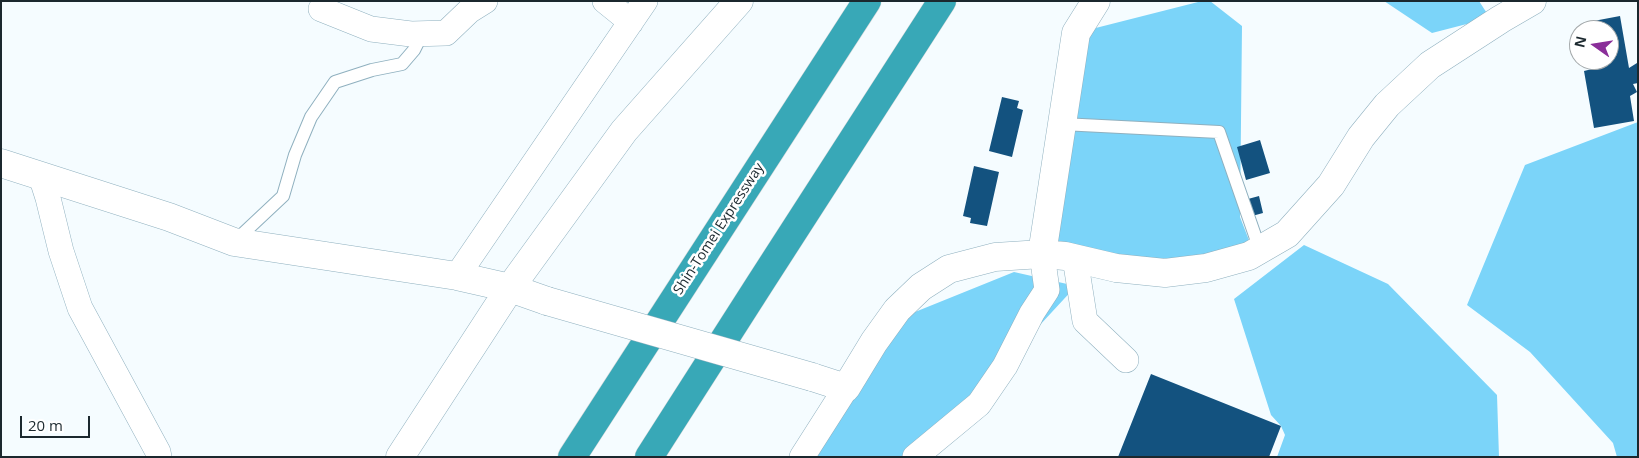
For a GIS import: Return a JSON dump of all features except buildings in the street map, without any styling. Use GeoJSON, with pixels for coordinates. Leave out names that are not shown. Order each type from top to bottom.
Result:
{"type":"FeatureCollection","features":[{"type":"Feature","properties":{"kind":"highway","name":"Shin-Tomei Expressway"},"geometry":{"type":"LineString","coordinates":[[572,457],[867,1]]}},
{"type":"Feature","properties":{"kind":"highway"},"geometry":{"type":"LineString","coordinates":[[650,457],[942,1]]}},
{"type":"Feature","properties":{"kind":"street"},"geometry":{"type":"LineString","coordinates":[[321,9],[371,28],[411,34],[446,34],[469,10],[485,1]]}},
{"type":"Feature","properties":{"kind":"street"},"geometry":{"type":"LineString","coordinates":[[605,1],[631,22]]}},
{"type":"Feature","properties":{"kind":"street"},"geometry":{"type":"LineString","coordinates":[[457,276],[645,1]]}},
{"type":"Feature","properties":{"kind":"street"},"geometry":{"type":"LineString","coordinates":[[400,457],[510,288],[624,131],[739,1]]}},
{"type":"Feature","properties":{"kind":"street"},"geometry":{"type":"LineString","coordinates":[[915,457],[979,404],[1005,366],[1032,313],[1047,290],[1042,254],[1076,32],[1096,1]]}},
{"type":"Feature","properties":{"kind":"street"},"geometry":{"type":"LineString","coordinates":[[802,457],[874,342],[897,310],[921,287],[949,269],[995,258],[1042,254],[1075,258],[1116,268],[1165,273],[1206,268],[1249,256],[1287,234],[1331,186],[1361,137],[1387,105],[1430,65],[1532,1]]}},
{"type":"Feature","properties":{"kind":"street"},"geometry":{"type":"LineString","coordinates":[[1,163],[169,217],[234,242],[457,276],[510,288],[547,301],[846,388]]}},
{"type":"Feature","properties":{"kind":"street"},"geometry":{"type":"LineString","coordinates":[[41,176],[61,251],[80,308],[159,457]]}},
{"type":"Feature","properties":{"kind":"street"},"geometry":{"type":"LineString","coordinates":[[1075,258],[1085,322],[1126,360]]}},
{"type":"Feature","properties":{"kind":"lane"},"geometry":{"type":"LineString","coordinates":[[234,242],[283,196],[295,155],[311,117],[335,82],[372,70],[402,64],[414,50],[422,34]]}},
{"type":"Feature","properties":{"kind":"lane"},"geometry":{"type":"LineString","coordinates":[[1062,124],[1219,132],[1260,250]]}},
{"type":"Feature","properties":{"kind":"shaded area"},"geometry":{"type":"Polygon","coordinates":[[[1202,1],[1210,1],[1242,26],[1240,217],[1252,248],[1158,272],[1042,254],[1076,33],[1202,1]]]}},
{"type":"Feature","properties":{"kind":"shaded area"},"geometry":{"type":"Polygon","coordinates":[[[1384,1],[1479,1],[1490,18],[1432,33],[1384,1]]]}},
{"type":"Feature","properties":{"kind":"shaded area"},"geometry":{"type":"Polygon","coordinates":[[[1638,122],[1638,457],[1617,457],[1613,443],[1530,352],[1467,305],[1525,165],[1638,122]]]}},
{"type":"Feature","properties":{"kind":"shaded area"},"geometry":{"type":"Polygon","coordinates":[[[1304,245],[1388,284],[1497,395],[1499,457],[1277,457],[1285,435],[1281,426],[1271,415],[1234,299],[1304,245]]]}},
{"type":"Feature","properties":{"kind":"shaded area"},"geometry":{"type":"Polygon","coordinates":[[[1014,272],[1076,286],[1027,339],[995,378],[904,457],[804,457],[910,314],[1014,272]]]}}]}
